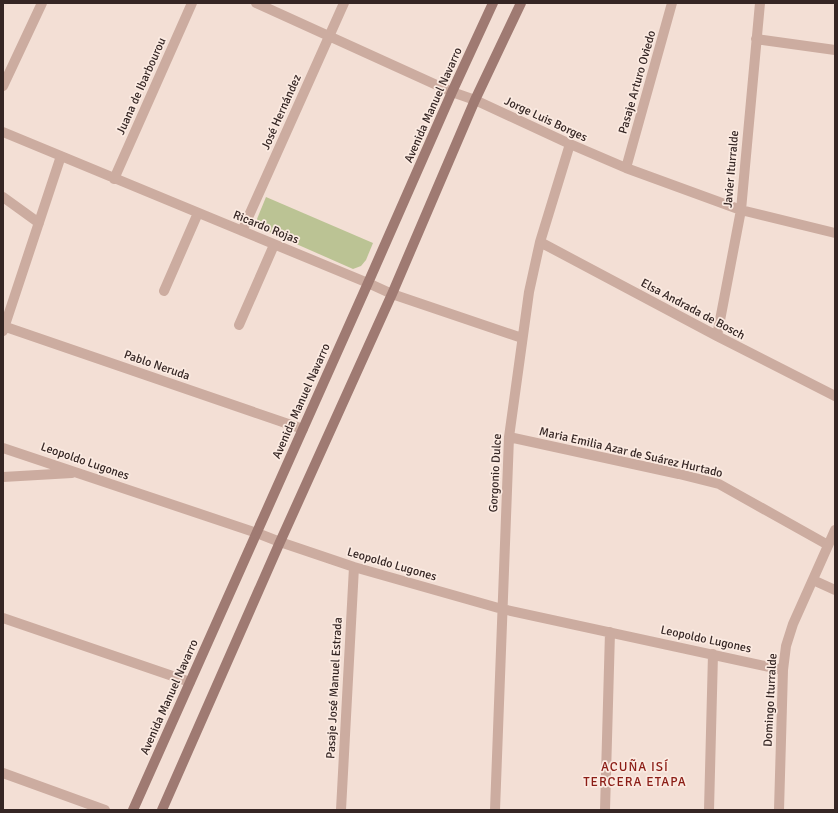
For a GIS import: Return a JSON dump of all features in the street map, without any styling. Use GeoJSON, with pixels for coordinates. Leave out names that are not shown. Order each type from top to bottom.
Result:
{"type":"FeatureCollection","features":[{"type":"Feature","properties":{"kind":"main road","name":"Avenida Manuel Navarro"},"geometry":{"type":"LineString","coordinates":[[132,810],[493,3]]}},
{"type":"Feature","properties":{"kind":"main road"},"geometry":{"type":"LineString","coordinates":[[162,810],[280,542],[392,294],[475,100],[521,3]]}},
{"type":"Feature","properties":{"kind":"street"},"geometry":{"type":"LineString","coordinates":[[3,86],[42,3]]}},
{"type":"Feature","properties":{"kind":"street","name":"Juana de Ibarbourou"},"geometry":{"type":"LineString","coordinates":[[114,178],[192,3]]}},
{"type":"Feature","properties":{"kind":"street","name":"Jorge Luis Borges"},"geometry":{"type":"LineString","coordinates":[[256,3],[452,92],[475,100],[626,168],[741,210],[835,233]]}},
{"type":"Feature","properties":{"kind":"street","name":"José Hernández"},"geometry":{"type":"LineString","coordinates":[[242,231],[344,3]]}},
{"type":"Feature","properties":{"kind":"street","name":"Pasaje Arturo Oviedo"},"geometry":{"type":"LineString","coordinates":[[626,168],[672,3]]}},
{"type":"Feature","properties":{"kind":"street","name":"Javier Iturralde"},"geometry":{"type":"LineString","coordinates":[[717,336],[741,210],[760,3]]}},
{"type":"Feature","properties":{"kind":"street"},"geometry":{"type":"LineString","coordinates":[[756,39],[835,50]]}},
{"type":"Feature","properties":{"kind":"street","name":"Ricardo Rojas"},"geometry":{"type":"LineString","coordinates":[[3,132],[392,294],[522,338]]}},
{"type":"Feature","properties":{"kind":"street","name":"Gorgonio Dulce"},"geometry":{"type":"LineString","coordinates":[[495,810],[509,437],[529,292],[540,242],[570,144]]}},
{"type":"Feature","properties":{"kind":"street"},"geometry":{"type":"LineString","coordinates":[[4,328],[61,156]]}},
{"type":"Feature","properties":{"kind":"street"},"geometry":{"type":"LineString","coordinates":[[3,197],[39,224]]}},
{"type":"Feature","properties":{"kind":"street"},"geometry":{"type":"LineString","coordinates":[[164,291],[198,213]]}},
{"type":"Feature","properties":{"kind":"street","name":"Elsa Andrada de Bosch"},"geometry":{"type":"LineString","coordinates":[[540,242],[717,336],[835,396]]}},
{"type":"Feature","properties":{"kind":"street"},"geometry":{"type":"LineString","coordinates":[[239,325],[274,245]]}},
{"type":"Feature","properties":{"kind":"street","name":"Pablo Neruda"},"geometry":{"type":"LineString","coordinates":[[4,328],[303,429]]}},
{"type":"Feature","properties":{"kind":"street","name":"Maria Emilia Azar de Suárez Hurtado"},"geometry":{"type":"LineString","coordinates":[[509,437],[719,484],[828,545]]}},
{"type":"Feature","properties":{"kind":"street","name":"Leopoldo Lugones"},"geometry":{"type":"LineString","coordinates":[[3,448],[354,567],[502,609],[783,670]]}},
{"type":"Feature","properties":{"kind":"street"},"geometry":{"type":"LineString","coordinates":[[3,477],[78,473]]}},
{"type":"Feature","properties":{"kind":"street","name":"Domingo Iturralde"},"geometry":{"type":"LineString","coordinates":[[779,810],[783,670],[786,646],[793,624],[835,530]]}},
{"type":"Feature","properties":{"kind":"street","name":"Pasaje José Manuel Estrada"},"geometry":{"type":"LineString","coordinates":[[341,810],[354,567]]}},
{"type":"Feature","properties":{"kind":"street"},"geometry":{"type":"LineString","coordinates":[[813,580],[835,590]]}},
{"type":"Feature","properties":{"kind":"street"},"geometry":{"type":"LineString","coordinates":[[3,618],[190,682]]}},
{"type":"Feature","properties":{"kind":"street"},"geometry":{"type":"LineString","coordinates":[[605,810],[610,632]]}},
{"type":"Feature","properties":{"kind":"street"},"geometry":{"type":"LineString","coordinates":[[709,810],[713,654]]}},
{"type":"Feature","properties":{"kind":"street"},"geometry":{"type":"LineString","coordinates":[[3,773],[105,810]]}},
{"type":"Feature","properties":{"kind":"green space"},"geometry":{"type":"Polygon","coordinates":[[[266,197],[373,243],[366,260],[361,266],[353,269],[260,228],[257,224],[257,219],[266,197]]]}},
{"type":"Feature","properties":{"kind":"district","name":"ACUÑA ISÍ TERCERA ETAPA"},"geometry":{"type":"Point","coordinates":[635,774]}}]}
